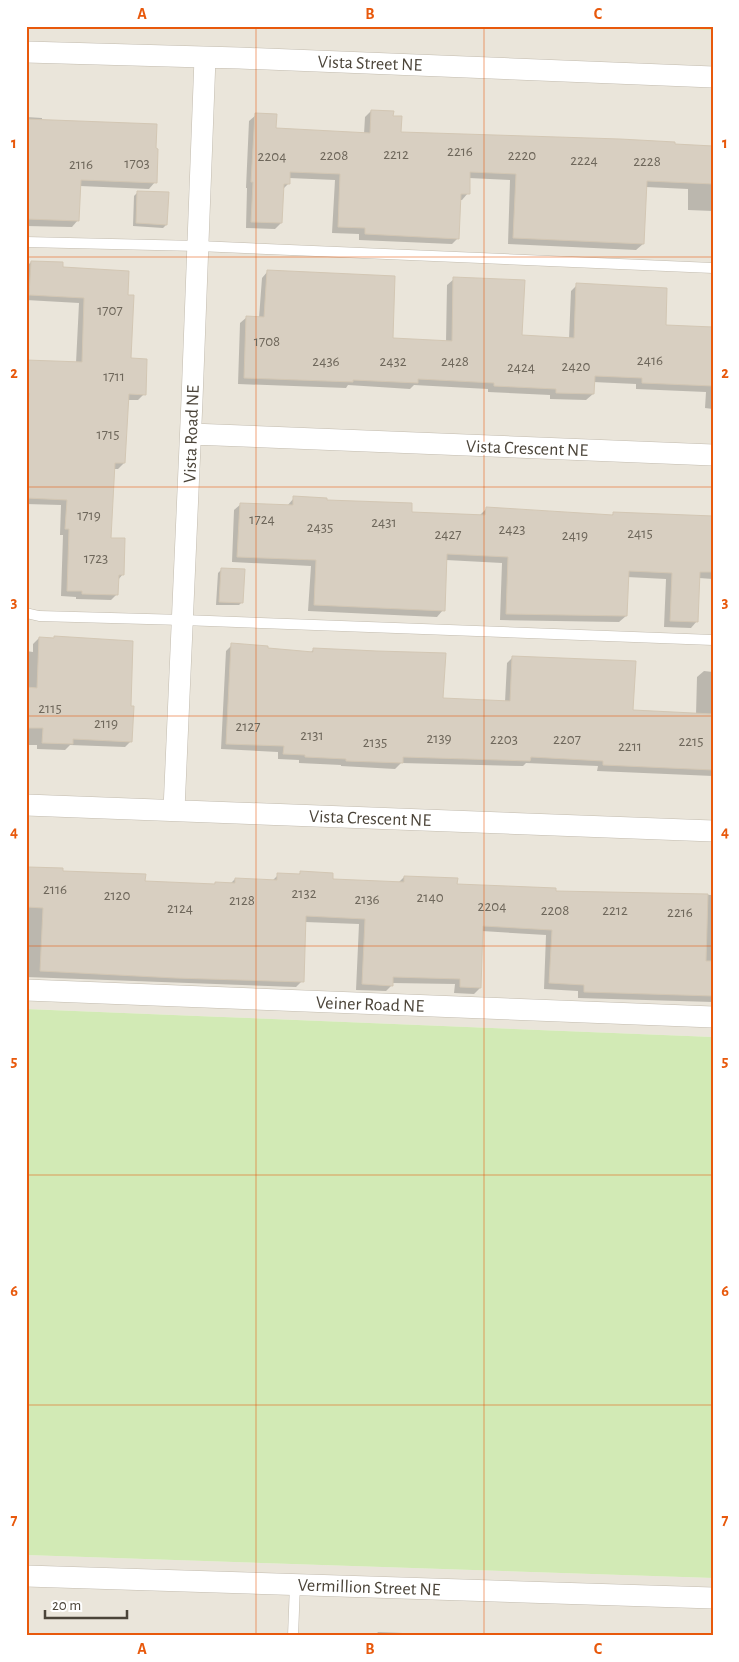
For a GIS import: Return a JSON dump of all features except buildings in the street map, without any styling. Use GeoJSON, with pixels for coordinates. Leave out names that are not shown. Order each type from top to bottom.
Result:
{"type":"FeatureCollection","features":[{"type":"Feature","properties":{"kind":"street","name":"Vista Street NE"},"geometry":{"type":"LineString","coordinates":[[26,52],[713,77]]}},
{"type":"Feature","properties":{"kind":"street","name":"Vista Road NE"},"geometry":{"type":"LineString","coordinates":[[174,810],[205,58]]}},
{"type":"Feature","properties":{"kind":"street","name":"Vista Crescent NE"},"geometry":{"type":"LineString","coordinates":[[191,434],[713,455]]}},
{"type":"Feature","properties":{"kind":"street","name":"Vista Crescent NE"},"geometry":{"type":"LineString","coordinates":[[26,805],[713,831]]}},
{"type":"Feature","properties":{"kind":"street","name":"Veiner Road NE"},"geometry":{"type":"LineString","coordinates":[[26,990],[713,1017]]}},
{"type":"Feature","properties":{"kind":"street","name":"Vermillion Street NE"},"geometry":{"type":"LineString","coordinates":[[26,1576],[713,1598]]}},
{"type":"Feature","properties":{"kind":"lane"},"geometry":{"type":"LineString","coordinates":[[26,242],[198,246],[713,268]]}},
{"type":"Feature","properties":{"kind":"lane"},"geometry":{"type":"LineString","coordinates":[[26,613],[39,616],[713,640]]}},
{"type":"Feature","properties":{"kind":"lane"},"geometry":{"type":"LineString","coordinates":[[293,1636],[295,1584]]}},
{"type":"Feature","properties":{"kind":"shaded area"},"geometry":{"type":"Polygon","coordinates":[[[26,26],[562,26],[713,30],[713,1037],[26,1009],[26,26]]]}},
{"type":"Feature","properties":{"kind":"shaded area"},"geometry":{"type":"Polygon","coordinates":[[[26,1555],[713,1578],[713,1636],[26,1636],[26,1555]]]}},
{"type":"Feature","properties":{"kind":"green space"},"geometry":{"type":"Polygon","coordinates":[[[562,26],[713,26],[713,30],[562,26]]]}},
{"type":"Feature","properties":{"kind":"green space"},"geometry":{"type":"Polygon","coordinates":[[[26,1009],[713,1037],[713,1578],[26,1555],[26,1009]]]}}]}
